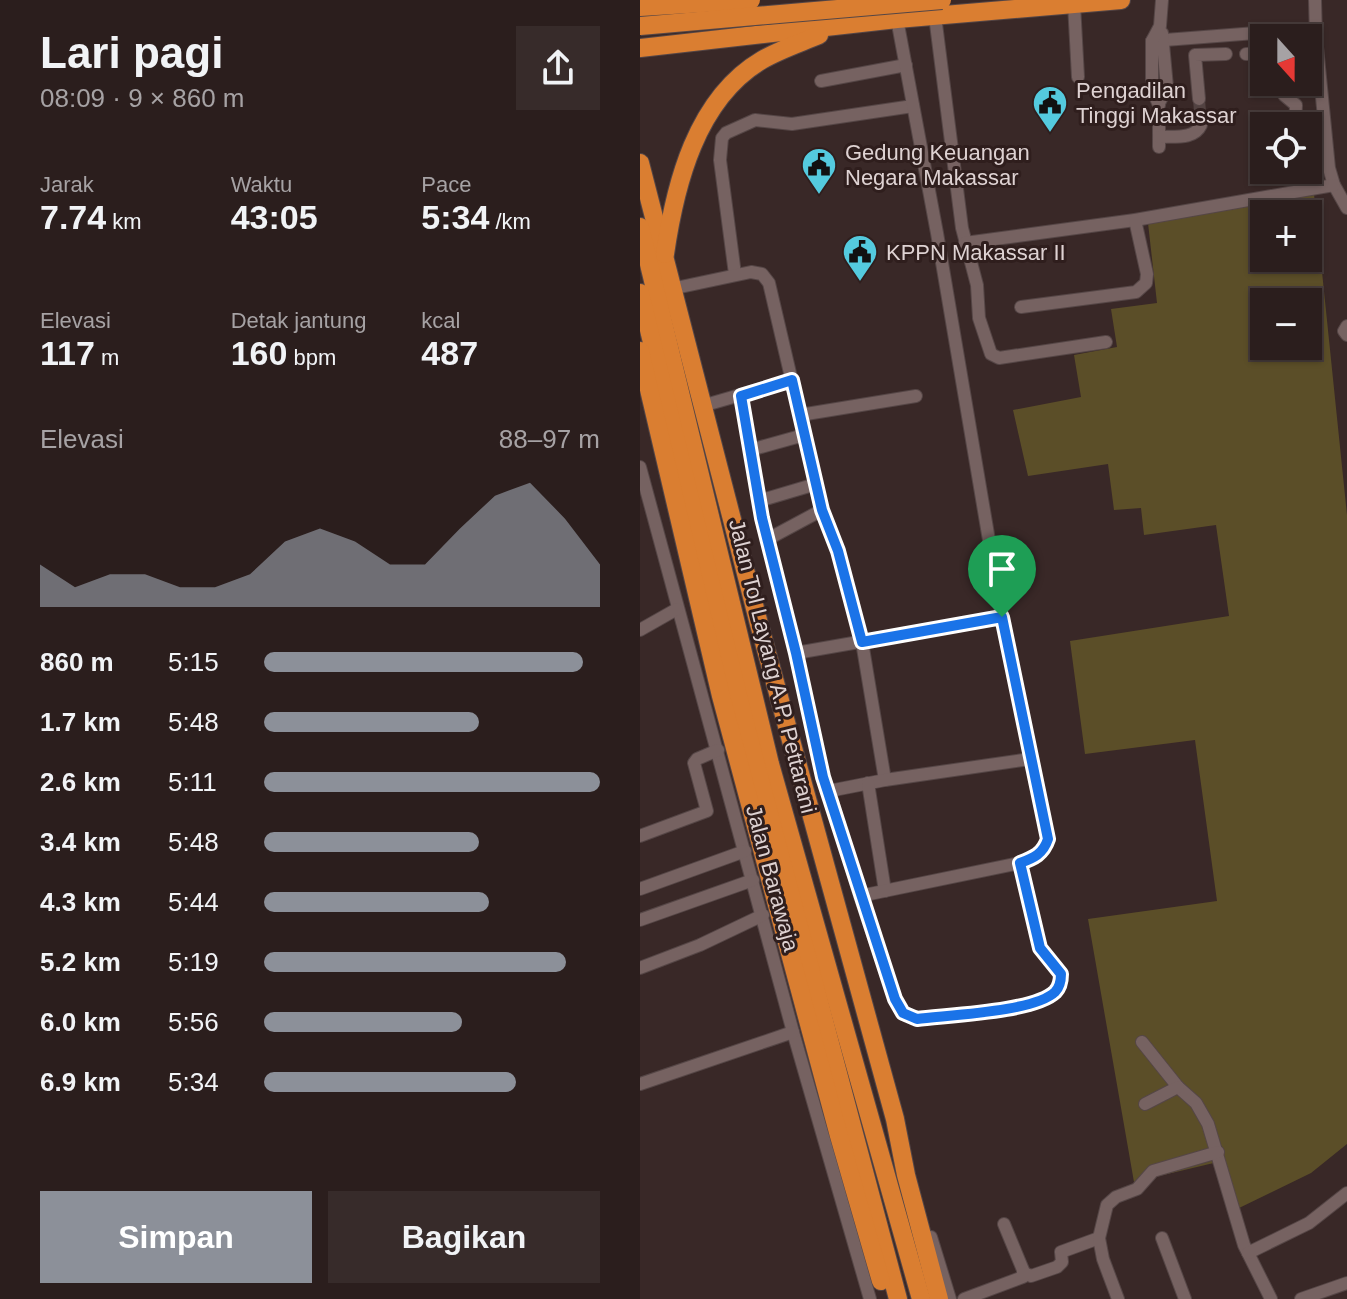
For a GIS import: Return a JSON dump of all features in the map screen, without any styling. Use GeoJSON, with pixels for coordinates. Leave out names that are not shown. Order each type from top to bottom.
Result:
{"type":"FeatureCollection","features":[{"type":"Feature","properties":{"kind":"highway"},"geometry":{"type":"LineString","coordinates":[[655,0],[650,17],[654,29],[671,40],[685,43]]}},
{"type":"Feature","properties":{"kind":"highway"},"geometry":{"type":"LineString","coordinates":[[640,7],[751,0]]}},
{"type":"Feature","properties":{"kind":"highway"},"geometry":{"type":"LineString","coordinates":[[640,26],[1121,0]]}},
{"type":"Feature","properties":{"kind":"highway"},"geometry":{"type":"LineString","coordinates":[[640,48],[897,19],[939,8]]}},
{"type":"Feature","properties":{"kind":"highway"},"geometry":{"type":"LineString","coordinates":[[664,259],[673,204],[692,150],[708,115],[725,90],[760,61],[843,25]]}},
{"type":"Feature","properties":{"kind":"highway"},"geometry":{"type":"LineString","coordinates":[[640,163],[759,624],[895,1119],[906,1175],[939,1299]]}},
{"type":"Feature","properties":{"kind":"highway","name":"Jalan Tol Layang A.P. Pettarani"},"geometry":{"type":"LineString","coordinates":[[640,227],[770,764],[921,1299]]}},
{"type":"Feature","properties":{"kind":"highway","name":"Jalan Tol Layang A.P. Pettarani"},"geometry":{"type":"LineString","coordinates":[[640,293],[742,712],[898,1299]]}},
{"type":"Feature","properties":{"kind":"highway"},"geometry":{"type":"LineString","coordinates":[[640,351],[681,534],[729,725],[843,1151],[887,1299]]}},
{"type":"Feature","properties":{"kind":"street"},"geometry":{"type":"LineString","coordinates":[[1159,104],[1167,87],[1158,40],[1162,0]]}},
{"type":"Feature","properties":{"kind":"street"},"geometry":{"type":"LineString","coordinates":[[1315,0],[1329,168],[1334,185],[1347,208]]}},
{"type":"Feature","properties":{"kind":"street"},"geometry":{"type":"LineString","coordinates":[[1074,4],[1078,77]]}},
{"type":"Feature","properties":{"kind":"street"},"geometry":{"type":"LineString","coordinates":[[939,8],[965,243],[977,285],[979,318],[993,357],[1106,342]]}},
{"type":"Feature","properties":{"kind":"street"},"geometry":{"type":"LineString","coordinates":[[860,896],[1020,863],[1036,857],[1045,848],[1048,839],[1002,617],[897,19]]}},
{"type":"Feature","properties":{"kind":"street"},"geometry":{"type":"LineString","coordinates":[[1158,40],[1250,33]]}},
{"type":"Feature","properties":{"kind":"street"},"geometry":{"type":"LineString","coordinates":[[1193,37],[1199,99]]}},
{"type":"Feature","properties":{"kind":"street"},"geometry":{"type":"LineString","coordinates":[[1195,55],[1226,54]]}},
{"type":"Feature","properties":{"kind":"street"},"geometry":{"type":"LineString","coordinates":[[1246,54],[1250,54]]}},
{"type":"Feature","properties":{"kind":"street"},"geometry":{"type":"LineString","coordinates":[[821,81],[906,65]]}},
{"type":"Feature","properties":{"kind":"street"},"geometry":{"type":"LineString","coordinates":[[1285,96],[1296,105],[1296,112]]}},
{"type":"Feature","properties":{"kind":"street"},"geometry":{"type":"LineString","coordinates":[[735,274],[720,160],[722,138],[726,133],[755,120],[792,124],[913,106]]}},
{"type":"Feature","properties":{"kind":"street"},"geometry":{"type":"LineString","coordinates":[[1159,137],[1191,136],[1201,125]]}},
{"type":"Feature","properties":{"kind":"street"},"geometry":{"type":"LineString","coordinates":[[965,243],[1135,220],[1334,185]]}},
{"type":"Feature","properties":{"kind":"street"},"geometry":{"type":"LineString","coordinates":[[1021,307],[1136,292],[1146,283],[1147,274],[1135,220]]}},
{"type":"Feature","properties":{"kind":"street"},"geometry":{"type":"LineString","coordinates":[[671,289],[756,272],[769,283],[822,510],[838,551],[862,642],[885,780]]}},
{"type":"Feature","properties":{"kind":"street"},"geometry":{"type":"LineString","coordinates":[[1347,326],[1344,329],[1347,335]]}},
{"type":"Feature","properties":{"kind":"street"},"geometry":{"type":"LineString","coordinates":[[702,406],[792,380]]}},
{"type":"Feature","properties":{"kind":"street"},"geometry":{"type":"LineString","coordinates":[[741,396],[759,501],[823,777],[860,896],[895,999],[903,1013],[917,1019],[1032,1004],[1055,993],[1061,974],[1040,948],[1020,863]]}},
{"type":"Feature","properties":{"kind":"street"},"geometry":{"type":"LineString","coordinates":[[800,415],[916,396]]}},
{"type":"Feature","properties":{"kind":"street"},"geometry":{"type":"LineString","coordinates":[[750,450],[804,435]]}},
{"type":"Feature","properties":{"kind":"street","name":"Jalan Barawaja"},"geometry":{"type":"LineString","coordinates":[[640,467],[645,508],[718,750],[793,1032],[870,1299]]}},
{"type":"Feature","properties":{"kind":"street"},"geometry":{"type":"LineString","coordinates":[[759,501],[816,484]]}},
{"type":"Feature","properties":{"kind":"street"},"geometry":{"type":"LineString","coordinates":[[768,539],[822,510]]}},
{"type":"Feature","properties":{"kind":"street"},"geometry":{"type":"LineString","coordinates":[[640,630],[677,609]]}},
{"type":"Feature","properties":{"kind":"street"},"geometry":{"type":"LineString","coordinates":[[796,653],[1002,617]]}},
{"type":"Feature","properties":{"kind":"street"},"geometry":{"type":"LineString","coordinates":[[640,836],[707,811],[694,765],[697,759],[718,750]]}},
{"type":"Feature","properties":{"kind":"street"},"geometry":{"type":"LineString","coordinates":[[829,791],[1030,759]]}},
{"type":"Feature","properties":{"kind":"street"},"geometry":{"type":"LineString","coordinates":[[868,783],[885,891]]}},
{"type":"Feature","properties":{"kind":"street"},"geometry":{"type":"LineString","coordinates":[[640,889],[745,851]]}},
{"type":"Feature","properties":{"kind":"street"},"geometry":{"type":"LineString","coordinates":[[640,920],[753,880]]}},
{"type":"Feature","properties":{"kind":"street"},"geometry":{"type":"LineString","coordinates":[[640,968],[700,945],[763,915]]}},
{"type":"Feature","properties":{"kind":"street"},"geometry":{"type":"LineString","coordinates":[[640,1084],[793,1032]]}},
{"type":"Feature","properties":{"kind":"street"},"geometry":{"type":"LineString","coordinates":[[1142,1042],[1203,1113],[1218,1152],[1234,1216],[1271,1299]]}},
{"type":"Feature","properties":{"kind":"street"},"geometry":{"type":"LineString","coordinates":[[1145,1104],[1178,1087]]}},
{"type":"Feature","properties":{"kind":"street"},"geometry":{"type":"LineString","coordinates":[[895,1119],[950,1299]]}},
{"type":"Feature","properties":{"kind":"street"},"geometry":{"type":"LineString","coordinates":[[1118,1299],[1103,1259],[1099,1238],[1103,1213],[1112,1200],[1137,1189],[1153,1171],[1218,1152]]}},
{"type":"Feature","properties":{"kind":"street"},"geometry":{"type":"LineString","coordinates":[[1248,1253],[1309,1223],[1347,1193]]}},
{"type":"Feature","properties":{"kind":"street"},"geometry":{"type":"LineString","coordinates":[[1004,1224],[1024,1273]]}},
{"type":"Feature","properties":{"kind":"street"},"geometry":{"type":"LineString","coordinates":[[1024,1273],[1034,1275],[1060,1266],[1061,1252],[1099,1238]]}},
{"type":"Feature","properties":{"kind":"street"},"geometry":{"type":"LineString","coordinates":[[1162,1238],[1185,1299]]}},
{"type":"Feature","properties":{"kind":"street"},"geometry":{"type":"LineString","coordinates":[[964,1299],[1021,1278],[1024,1273]]}},
{"type":"Feature","properties":{"kind":"street"},"geometry":{"type":"LineString","coordinates":[[1301,1299],[1347,1283]]}},
{"type":"Feature","properties":{"kind":"shaded area"},"geometry":{"type":"Polygon","coordinates":[[[1314,194],[1315,200],[1280,200],[1314,194]]]}},
{"type":"Feature","properties":{"kind":"shaded area"},"geometry":{"type":"Polygon","coordinates":[[[1250,205],[1250,272],[1322,272],[1347,515],[1347,1144],[1311,1173],[1237,1209],[1222,1161],[1134,1182],[1088,919],[1217,901],[1195,740],[1085,754],[1070,641],[1229,616],[1216,525],[1144,535],[1141,508],[1114,510],[1108,464],[1028,476],[1013,410],[1081,397],[1074,355],[1117,347],[1111,309],[1157,303],[1148,223],[1250,205]]]}},
{"type":"Feature","properties":{"kind":"tunnel"},"geometry":{"type":"LineString","coordinates":[[1199,99],[1201,125]]}},
{"type":"Feature","properties":{"kind":"place","name":"Pengadilan Tinggi Makassar"},"geometry":{"type":"Point","coordinates":[1050,134]}},
{"type":"Feature","properties":{"kind":"place","name":"Gedung Keuangan Negara Makassar"},"geometry":{"type":"Point","coordinates":[819,196]}},
{"type":"Feature","properties":{"kind":"place","name":"KPPN Makassar II"},"geometry":{"type":"Point","coordinates":[860,283]}},
{"type":"Feature","properties":{"kind":"route"},"geometry":{"type":"LineString","coordinates":[[792,380],[822,510],[838,551],[862,642],[1002,617],[1048,839],[1045,848],[1036,857],[1020,863],[1040,948],[1058,968],[1060,984],[1055,993],[1032,1004],[917,1019],[903,1013],[895,999],[823,777],[762,518],[741,396],[792,380]]}}]}
